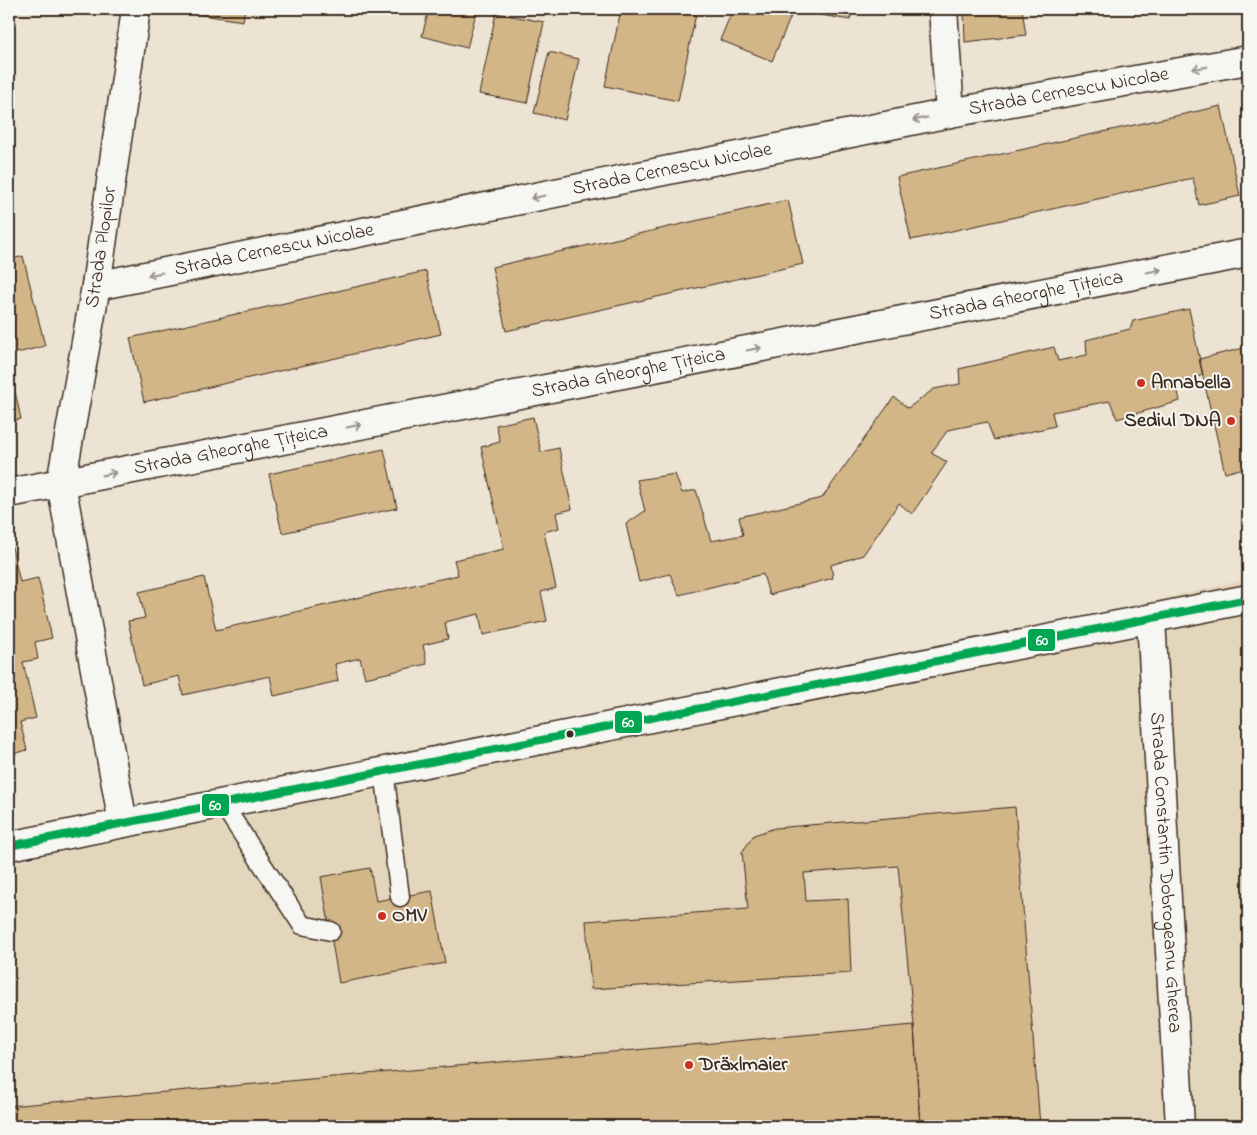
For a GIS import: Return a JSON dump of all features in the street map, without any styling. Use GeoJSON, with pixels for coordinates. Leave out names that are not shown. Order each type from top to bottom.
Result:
{"type":"FeatureCollection","features":[{"type":"Feature","properties":{"kind":"street","name":"Strada Plopilor"},"geometry":{"type":"LineString","coordinates":[[61,484],[96,286],[136,9]]}},
{"type":"Feature","properties":{"kind":"street"},"geometry":{"type":"LineString","coordinates":[[943,9],[950,113]]}},
{"type":"Feature","properties":{"kind":"street","name":"Strada Cernescu Nicolae"},"geometry":{"type":"LineString","coordinates":[[96,286],[950,113],[1248,60]]}},
{"type":"Feature","properties":{"kind":"street","name":"Strada Gheorghe Țițeica"},"geometry":{"type":"LineString","coordinates":[[9,493],[1248,253]]}},
{"type":"Feature","properties":{"kind":"street"},"geometry":{"type":"LineString","coordinates":[[61,484],[123,823]]}},
{"type":"Feature","properties":{"kind":"street"},"geometry":{"type":"LineString","coordinates":[[9,846],[1248,600]]}},
{"type":"Feature","properties":{"kind":"street","name":"Strada Constantin Dobrogeanu Gherea"},"geometry":{"type":"LineString","coordinates":[[1151,619],[1180,1126]]}},
{"type":"Feature","properties":{"kind":"lane"},"geometry":{"type":"LineString","coordinates":[[384,771],[400,897]]}},
{"type":"Feature","properties":{"kind":"lane"},"geometry":{"type":"LineString","coordinates":[[222,803],[302,925],[331,931]]}},
{"type":"Feature","properties":{"kind":"shaded area"},"geometry":{"type":"Polygon","coordinates":[[[1248,579],[1248,1126],[9,1126],[9,864],[1248,579]]]}},
{"type":"Feature","properties":{"kind":"building"},"geometry":{"type":"Polygon","coordinates":[[[160,9],[245,9],[243,21],[160,9]]]}},
{"type":"Feature","properties":{"kind":"building"},"geometry":{"type":"Polygon","coordinates":[[[429,9],[477,9],[467,48],[422,36],[429,9]]]}},
{"type":"Feature","properties":{"kind":"building"},"geometry":{"type":"Polygon","coordinates":[[[621,9],[697,9],[678,101],[605,86],[621,9]]]}},
{"type":"Feature","properties":{"kind":"building"},"geometry":{"type":"Polygon","coordinates":[[[733,9],[794,9],[772,61],[720,40],[733,9]]]}},
{"type":"Feature","properties":{"kind":"building"},"geometry":{"type":"Polygon","coordinates":[[[823,9],[852,9],[850,20],[821,15],[823,9]]]}},
{"type":"Feature","properties":{"kind":"building"},"geometry":{"type":"Polygon","coordinates":[[[964,9],[1022,9],[1026,35],[965,42],[964,9]]]}},
{"type":"Feature","properties":{"kind":"building"},"geometry":{"type":"Polygon","coordinates":[[[496,13],[544,22],[527,103],[479,94],[496,13]]]}},
{"type":"Feature","properties":{"kind":"building"},"geometry":{"type":"Polygon","coordinates":[[[549,52],[579,59],[565,120],[534,113],[549,52]]]}},
{"type":"Feature","properties":{"kind":"building"},"geometry":{"type":"Polygon","coordinates":[[[1221,106],[1240,196],[1199,205],[1193,178],[911,240],[897,177],[1221,106]]]}},
{"type":"Feature","properties":{"kind":"building"},"geometry":{"type":"Polygon","coordinates":[[[788,200],[803,264],[506,331],[492,267],[788,200]]]}},
{"type":"Feature","properties":{"kind":"building"},"geometry":{"type":"Polygon","coordinates":[[[23,256],[45,346],[9,355],[9,260],[23,256]]]}},
{"type":"Feature","properties":{"kind":"building"},"geometry":{"type":"Polygon","coordinates":[[[426,271],[441,334],[144,402],[130,338],[426,271]]]}},
{"type":"Feature","properties":{"kind":"building"},"geometry":{"type":"Polygon","coordinates":[[[1189,309],[1203,375],[1176,383],[1180,401],[1117,419],[1110,401],[1052,412],[1055,426],[994,440],[987,422],[948,430],[931,453],[947,462],[912,514],[899,503],[863,555],[831,565],[833,578],[769,595],[763,574],[679,595],[670,574],[639,582],[626,524],[645,511],[637,480],[675,474],[682,493],[696,490],[711,541],[743,535],[739,517],[822,498],[894,397],[908,408],[934,389],[960,384],[959,369],[1054,347],[1058,361],[1087,355],[1086,340],[1130,329],[1133,321],[1189,309]]]}},
{"type":"Feature","properties":{"kind":"building","name":"Sediul DNA"},"geometry":{"type":"Polygon","coordinates":[[[1248,347],[1248,467],[1225,473],[1199,359],[1248,347]]]}},
{"type":"Feature","properties":{"kind":"building"},"geometry":{"type":"Polygon","coordinates":[[[9,364],[21,419],[9,422],[9,364]]]}},
{"type":"Feature","properties":{"kind":"building"},"geometry":{"type":"Polygon","coordinates":[[[533,417],[541,452],[559,448],[572,509],[556,513],[559,528],[544,532],[556,588],[541,592],[547,621],[483,635],[479,614],[445,622],[448,639],[423,645],[427,664],[365,678],[360,658],[335,664],[338,681],[274,696],[270,676],[183,695],[179,676],[142,685],[128,621],[145,618],[139,592],[204,577],[216,630],[458,575],[454,560],[504,549],[481,447],[500,442],[496,425],[533,417]]]}},
{"type":"Feature","properties":{"kind":"building"},"geometry":{"type":"Polygon","coordinates":[[[384,449],[397,508],[282,533],[269,474],[384,449]]]}},
{"type":"Feature","properties":{"kind":"building"},"geometry":{"type":"Polygon","coordinates":[[[12,547],[20,582],[38,578],[52,638],[35,642],[38,659],[23,662],[36,718],[20,722],[27,750],[9,755],[9,548],[12,547]]]}},
{"type":"Feature","properties":{"kind":"building"},"geometry":{"type":"Polygon","coordinates":[[[1015,807],[1040,1126],[920,1126],[914,1025],[898,866],[804,873],[806,901],[848,899],[851,973],[591,989],[586,921],[748,909],[742,852],[754,835],[775,828],[1015,807]]]}},
{"type":"Feature","properties":{"kind":"building","name":"OMV"},"geometry":{"type":"Polygon","coordinates":[[[370,868],[376,901],[432,891],[445,963],[339,983],[321,877],[370,868]]]}},
{"type":"Feature","properties":{"kind":"building","name":"Dräxlmaier"},"geometry":{"type":"Polygon","coordinates":[[[914,1025],[920,1126],[9,1126],[9,1106],[914,1025]]]}},
{"type":"Feature","properties":{"kind":"transit line","name":"60"},"geometry":{"type":"LineString","coordinates":[[9,846],[1248,599]]}},
{"type":"Feature","properties":{"kind":"place","name":"Annabella"},"geometry":{"type":"Point","coordinates":[1141,383]}},
{"type":"Feature","properties":{"kind":"place","name":"Sediul DNA"},"geometry":{"type":"Point","coordinates":[1231,421]}},
{"type":"Feature","properties":{"kind":"place","name":"OMV"},"geometry":{"type":"Point","coordinates":[382,916]}},
{"type":"Feature","properties":{"kind":"place","name":"Dräxlmaier"},"geometry":{"type":"Point","coordinates":[689,1065]}}]}
